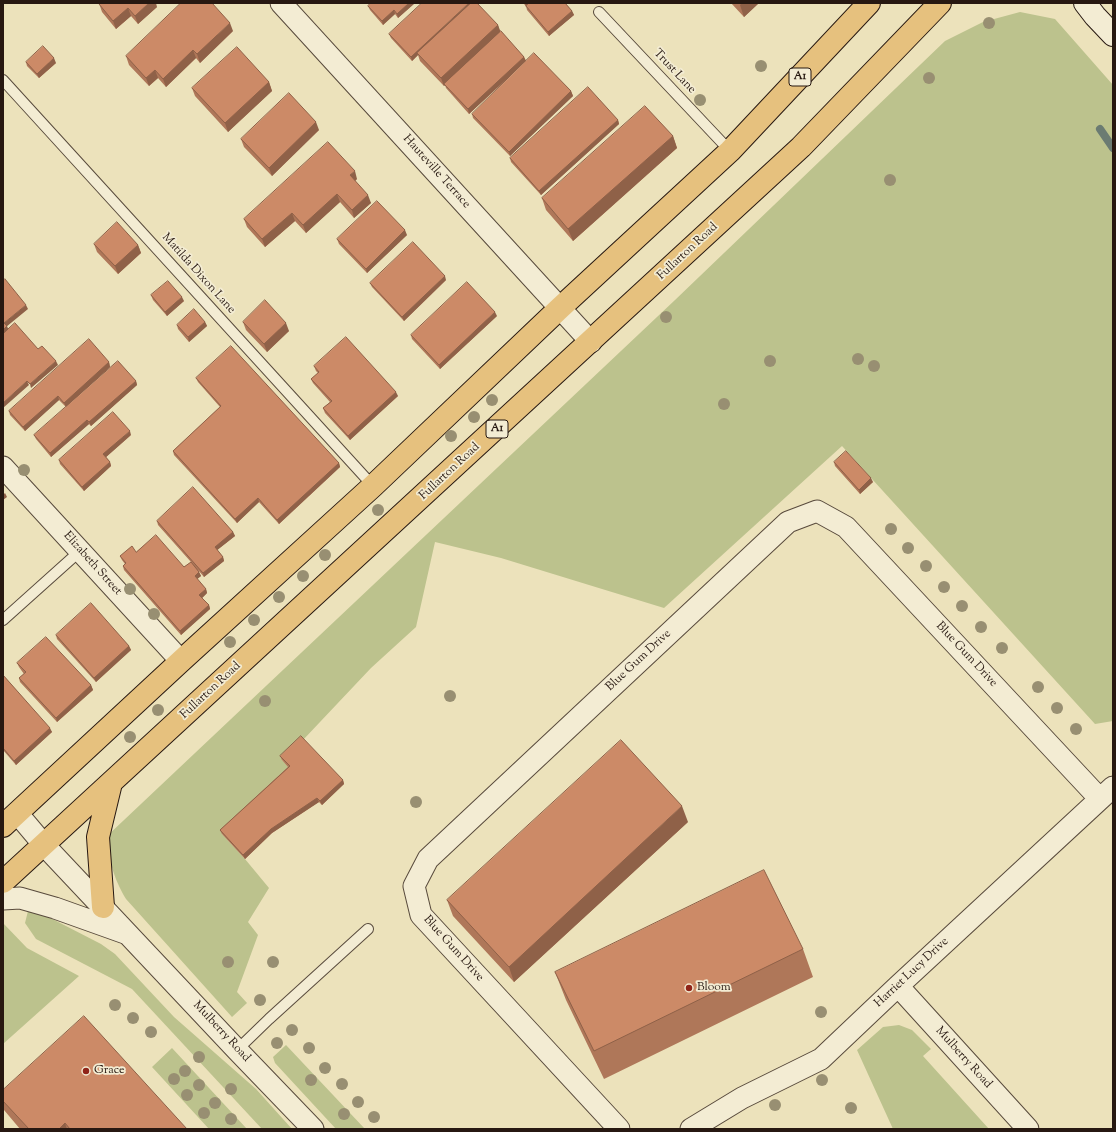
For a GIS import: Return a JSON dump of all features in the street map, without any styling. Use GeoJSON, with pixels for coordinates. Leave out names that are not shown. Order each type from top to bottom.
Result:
{"type":"FeatureCollection","features":[{"type":"Feature","properties":{"kind":"main road","name":"A1"},"geometry":{"type":"LineString","coordinates":[[10,819],[374,486],[560,308],[730,151],[869,3]]}},
{"type":"Feature","properties":{"kind":"main road","name":"Fullarton Road"},"geometry":{"type":"LineString","coordinates":[[3,882],[801,147],[940,3]]}},
{"type":"Feature","properties":{"kind":"main road"},"geometry":{"type":"LineString","coordinates":[[1072,3],[1090,9],[1113,35]]}},
{"type":"Feature","properties":{"kind":"main road"},"geometry":{"type":"LineString","coordinates":[[103,907],[98,837],[110,783]]}},
{"type":"Feature","properties":{"kind":"street","name":"Hauteville Terrace"},"geometry":{"type":"LineString","coordinates":[[281,3],[591,342]]}},
{"type":"Feature","properties":{"kind":"street","name":"Elizabeth Street"},"geometry":{"type":"LineString","coordinates":[[3,467],[181,661]]}},
{"type":"Feature","properties":{"kind":"street","name":"Blue Gum Drive"},"geometry":{"type":"LineString","coordinates":[[619,1129],[421,915],[414,886],[428,859],[788,522],[817,511],[846,526],[1107,793]]}},
{"type":"Feature","properties":{"kind":"street","name":"Harriet Lucy Drive"},"geometry":{"type":"LineString","coordinates":[[691,1129],[742,1098],[822,1059],[898,986],[1107,793]]}},
{"type":"Feature","properties":{"kind":"street","name":"Mulberry Road"},"geometry":{"type":"LineString","coordinates":[[10,819],[44,845],[237,1050],[314,1129]]}},
{"type":"Feature","properties":{"kind":"street","name":"Mulberry Road"},"geometry":{"type":"LineString","coordinates":[[3,900],[20,898],[55,908],[129,934]]}},
{"type":"Feature","properties":{"kind":"street","name":"Mulberry Road"},"geometry":{"type":"LineString","coordinates":[[898,986],[1028,1129]]}},
{"type":"Feature","properties":{"kind":"lane","name":"Trust Lane"},"geometry":{"type":"LineString","coordinates":[[599,12],[730,151]]}},
{"type":"Feature","properties":{"kind":"lane","name":"Matilda Dixon Lane"},"geometry":{"type":"LineString","coordinates":[[3,80],[374,486]]}},
{"type":"Feature","properties":{"kind":"lane"},"geometry":{"type":"LineString","coordinates":[[3,620],[80,551]]}},
{"type":"Feature","properties":{"kind":"lane"},"geometry":{"type":"LineString","coordinates":[[237,1050],[368,929]]}},
{"type":"Feature","properties":{"kind":"green space"},"geometry":{"type":"Polygon","coordinates":[[[1020,12],[1055,19],[1113,85],[1113,721],[1095,724],[842,446],[664,608],[501,558],[435,542],[416,627],[371,668],[282,760],[291,770],[222,834],[269,888],[248,922],[258,935],[237,992],[247,1003],[232,1017],[126,899],[118,884],[113,869],[106,837],[675,300],[945,41],[983,22],[1020,12]]]}},
{"type":"Feature","properties":{"kind":"green space"},"geometry":{"type":"Polygon","coordinates":[[[29,907],[101,944],[115,954],[174,1017],[256,1089],[292,1129],[262,1129],[132,989],[36,939],[25,923],[29,907]]]}},
{"type":"Feature","properties":{"kind":"green space"},"geometry":{"type":"Polygon","coordinates":[[[3,923],[27,948],[79,976],[3,1044],[3,923]]]}},
{"type":"Feature","properties":{"kind":"green space"},"geometry":{"type":"Polygon","coordinates":[[[899,1025],[912,1030],[931,1049],[923,1056],[989,1129],[893,1129],[857,1050],[883,1027],[899,1025]]]}},
{"type":"Feature","properties":{"kind":"green space"},"geometry":{"type":"Polygon","coordinates":[[[286,1045],[365,1129],[336,1129],[275,1063],[273,1057],[286,1045]]]}},
{"type":"Feature","properties":{"kind":"green space"},"geometry":{"type":"Polygon","coordinates":[[[172,1048],[247,1129],[209,1129],[152,1067],[172,1048]]]}},
{"type":"Feature","properties":{"kind":"building"},"geometry":{"type":"Polygon","coordinates":[[[99,3],[149,3],[135,16],[128,8],[113,21],[99,3]]]}},
{"type":"Feature","properties":{"kind":"building"},"geometry":{"type":"Polygon","coordinates":[[[181,3],[212,3],[230,23],[197,54],[193,50],[163,79],[155,70],[146,78],[126,56],[181,3]]]}},
{"type":"Feature","properties":{"kind":"building"},"geometry":{"type":"Polygon","coordinates":[[[371,3],[409,3],[397,14],[394,10],[382,21],[368,6],[371,3]]]}},
{"type":"Feature","properties":{"kind":"building"},"geometry":{"type":"Polygon","coordinates":[[[422,3],[469,3],[411,57],[389,34],[422,3]]]}},
{"type":"Feature","properties":{"kind":"building"},"geometry":{"type":"Polygon","coordinates":[[[471,3],[477,3],[498,25],[441,78],[417,53],[471,3]]]}},
{"type":"Feature","properties":{"kind":"building"},"geometry":{"type":"Polygon","coordinates":[[[529,3],[565,3],[572,11],[548,32],[526,6],[529,3]]]}},
{"type":"Feature","properties":{"kind":"building"},"geometry":{"type":"Polygon","coordinates":[[[501,31],[524,57],[468,109],[444,84],[501,31]]]}},
{"type":"Feature","properties":{"kind":"building"},"geometry":{"type":"Polygon","coordinates":[[[43,46],[54,58],[37,74],[26,62],[43,46]]]}},
{"type":"Feature","properties":{"kind":"building"},"geometry":{"type":"Polygon","coordinates":[[[237,47],[269,82],[225,123],[192,88],[237,47]]]}},
{"type":"Feature","properties":{"kind":"building"},"geometry":{"type":"Polygon","coordinates":[[[534,53],[571,91],[509,152],[472,114],[534,53]]]}},
{"type":"Feature","properties":{"kind":"building"},"geometry":{"type":"Polygon","coordinates":[[[588,87],[618,120],[539,191],[510,158],[588,87]]]}},
{"type":"Feature","properties":{"kind":"building"},"geometry":{"type":"Polygon","coordinates":[[[289,93],[316,122],[269,168],[241,139],[289,93]]]}},
{"type":"Feature","properties":{"kind":"building"},"geometry":{"type":"Polygon","coordinates":[[[645,106],[673,136],[568,229],[542,198],[645,106]]]}},
{"type":"Feature","properties":{"kind":"building"},"geometry":{"type":"Polygon","coordinates":[[[328,142],[355,171],[350,175],[368,195],[352,210],[337,194],[303,225],[292,213],[262,239],[244,219],[328,142]]]}},
{"type":"Feature","properties":{"kind":"building"},"geometry":{"type":"Polygon","coordinates":[[[377,201],[405,230],[366,269],[337,239],[377,201]]]}},
{"type":"Feature","properties":{"kind":"building"},"geometry":{"type":"Polygon","coordinates":[[[117,222],[138,245],[115,266],[94,244],[117,222]]]}},
{"type":"Feature","properties":{"kind":"building"},"geometry":{"type":"Polygon","coordinates":[[[413,242],[445,276],[402,317],[370,283],[413,242]]]}},
{"type":"Feature","properties":{"kind":"building"},"geometry":{"type":"Polygon","coordinates":[[[5,279],[26,305],[4,323],[7,326],[3,330],[3,281],[5,279]]]}},
{"type":"Feature","properties":{"kind":"building"},"geometry":{"type":"Polygon","coordinates":[[[168,281],[182,297],[165,312],[151,295],[168,281]]]}},
{"type":"Feature","properties":{"kind":"building"},"geometry":{"type":"Polygon","coordinates":[[[467,282],[495,312],[439,365],[411,335],[467,282]]]}},
{"type":"Feature","properties":{"kind":"building"},"geometry":{"type":"Polygon","coordinates":[[[265,300],[286,323],[264,344],[243,322],[265,300]]]}},
{"type":"Feature","properties":{"kind":"building"},"geometry":{"type":"Polygon","coordinates":[[[194,309],[205,322],[188,337],[177,325],[194,309]]]}},
{"type":"Feature","properties":{"kind":"building"},"geometry":{"type":"Polygon","coordinates":[[[15,323],[38,349],[42,346],[56,361],[30,384],[27,381],[3,403],[3,334],[15,323]]]}},
{"type":"Feature","properties":{"kind":"building"},"geometry":{"type":"Polygon","coordinates":[[[346,337],[396,392],[348,436],[323,408],[332,401],[311,379],[319,372],[314,366],[346,337]]]}},
{"type":"Feature","properties":{"kind":"building"},"geometry":{"type":"Polygon","coordinates":[[[89,339],[109,362],[64,403],[58,396],[23,427],[9,411],[89,339]]]}},
{"type":"Feature","properties":{"kind":"building"},"geometry":{"type":"Polygon","coordinates":[[[231,346],[339,463],[277,520],[258,498],[235,519],[173,451],[221,406],[196,378],[231,346]]]}},
{"type":"Feature","properties":{"kind":"building"},"geometry":{"type":"Polygon","coordinates":[[[118,361],[136,381],[89,422],[87,420],[50,453],[34,435],[118,361]]]}},
{"type":"Feature","properties":{"kind":"building"},"geometry":{"type":"Polygon","coordinates":[[[113,412],[130,431],[103,454],[110,462],[82,487],[59,460],[113,412]]]}},
{"type":"Feature","properties":{"kind":"building"},"geometry":{"type":"Polygon","coordinates":[[[846,451],[871,478],[859,490],[834,462],[846,451]]]}},
{"type":"Feature","properties":{"kind":"building"},"geometry":{"type":"Polygon","coordinates":[[[193,487],[233,532],[215,547],[223,557],[203,573],[157,521],[193,487]]]}},
{"type":"Feature","properties":{"kind":"building"},"geometry":{"type":"Polygon","coordinates":[[[156,535],[184,567],[191,562],[199,572],[195,576],[206,589],[199,595],[209,605],[180,631],[123,566],[126,563],[120,556],[132,546],[136,552],[156,535]]]}},
{"type":"Feature","properties":{"kind":"building"},"geometry":{"type":"Polygon","coordinates":[[[91,603],[129,646],[94,678],[56,635],[91,603]]]}},
{"type":"Feature","properties":{"kind":"building"},"geometry":{"type":"Polygon","coordinates":[[[46,637],[91,685],[56,718],[19,678],[26,672],[17,663],[46,637]]]}},
{"type":"Feature","properties":{"kind":"building"},"geometry":{"type":"Polygon","coordinates":[[[3,675],[50,728],[14,761],[3,748],[3,675]]]}},
{"type":"Feature","properties":{"kind":"building"},"geometry":{"type":"Polygon","coordinates":[[[301,736],[343,780],[320,801],[317,798],[271,829],[243,855],[220,830],[290,766],[280,756],[301,736]]]}},
{"type":"Feature","properties":{"kind":"building"},"geometry":{"type":"Polygon","coordinates":[[[621,740],[682,806],[509,967],[447,900],[621,740]]]}},
{"type":"Feature","properties":{"kind":"building","name":"Bloom"},"geometry":{"type":"Polygon","coordinates":[[[764,870],[803,949],[594,1051],[555,972],[764,870]]]}},
{"type":"Feature","properties":{"kind":"building","name":"Grace"},"geometry":{"type":"Polygon","coordinates":[[[84,1016],[187,1129],[70,1129],[65,1123],[59,1129],[29,1129],[3,1101],[3,1090],[84,1016]]]}},
{"type":"Feature","properties":{"kind":"waterway"},"geometry":{"type":"LineString","coordinates":[[1100,129],[1113,148]]}},
{"type":"Feature","properties":{"kind":"place","name":"Bloom"},"geometry":{"type":"Point","coordinates":[689,988]}},
{"type":"Feature","properties":{"kind":"place","name":"Grace"},"geometry":{"type":"Point","coordinates":[86,1071]}}]}
